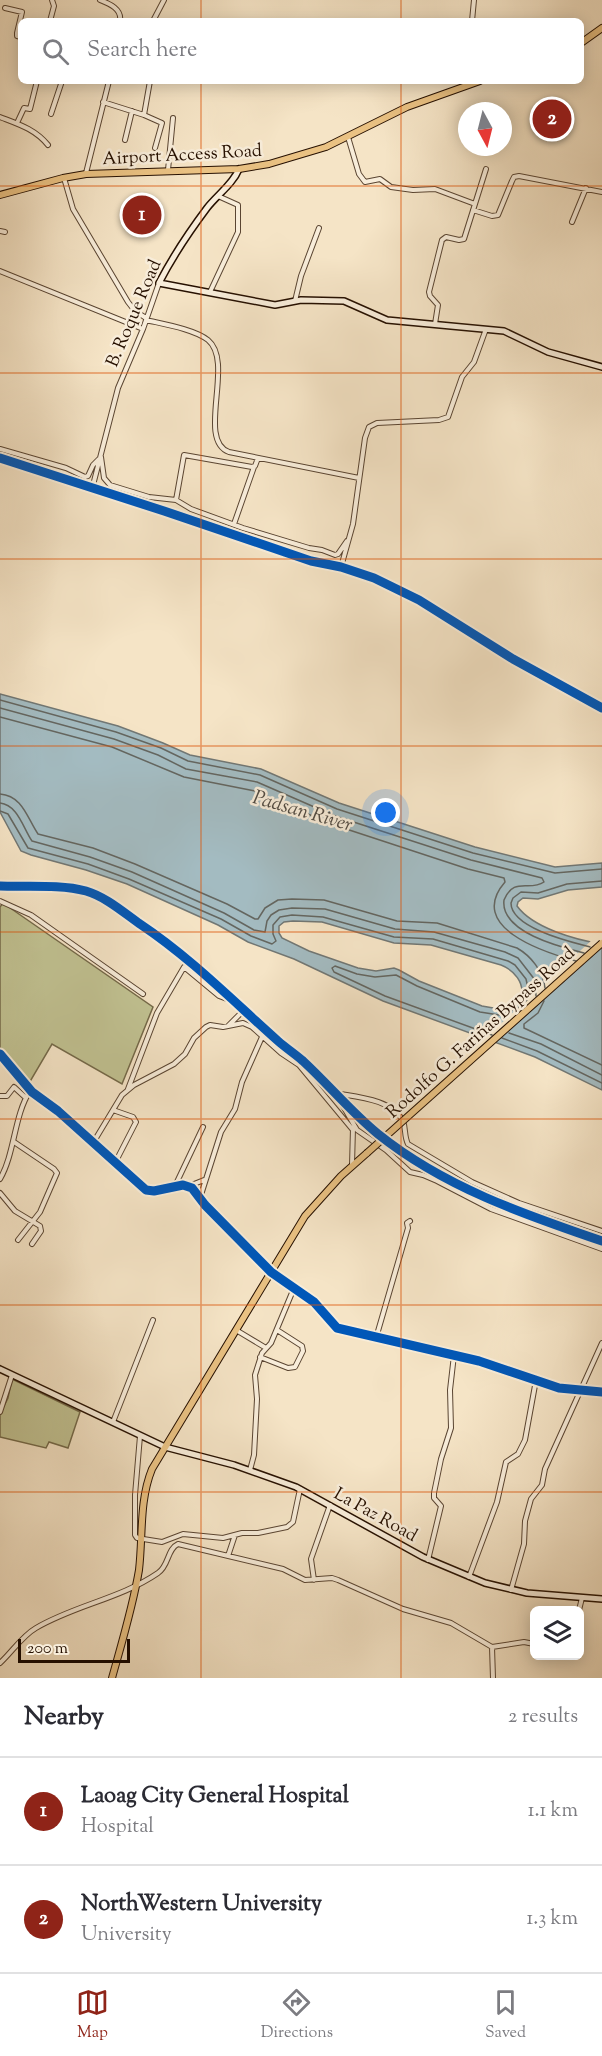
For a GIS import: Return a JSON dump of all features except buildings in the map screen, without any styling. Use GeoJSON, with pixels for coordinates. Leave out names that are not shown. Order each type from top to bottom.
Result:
{"type":"FeatureCollection","features":[{"type":"Feature","properties":{"kind":"main road"},"geometry":{"type":"LineString","coordinates":[[584,41],[602,28]]}},
{"type":"Feature","properties":{"kind":"main road","name":"Airport Access Road"},"geometry":{"type":"LineString","coordinates":[[0,195],[86,174],[239,169],[291,159],[348,137],[407,107],[466,84]]}},
{"type":"Feature","properties":{"kind":"main road","name":"Rodolfo G. Fariñas Bypass Road"},"geometry":{"type":"LineString","coordinates":[[112,1678],[136,1587],[146,1484],[165,1447],[305,1216],[323,1194],[352,1166],[602,943]]}},
{"type":"Feature","properties":{"kind":"street"},"geometry":{"type":"LineString","coordinates":[[51,18],[54,6],[52,0]]}},
{"type":"Feature","properties":{"kind":"street"},"geometry":{"type":"LineString","coordinates":[[100,0],[118,10],[121,18]]}},
{"type":"Feature","properties":{"kind":"street"},"geometry":{"type":"LineString","coordinates":[[155,18],[164,0]]}},
{"type":"Feature","properties":{"kind":"street"},"geometry":{"type":"LineString","coordinates":[[472,18],[474,0]]}},
{"type":"Feature","properties":{"kind":"street"},"geometry":{"type":"LineString","coordinates":[[5,8],[22,12],[21,18]]}},
{"type":"Feature","properties":{"kind":"street"},"geometry":{"type":"LineString","coordinates":[[17,123],[24,108],[30,109],[36,84]]}},
{"type":"Feature","properties":{"kind":"street"},"geometry":{"type":"LineString","coordinates":[[51,114],[61,84]]}},
{"type":"Feature","properties":{"kind":"street"},"geometry":{"type":"LineString","coordinates":[[86,174],[108,84]]}},
{"type":"Feature","properties":{"kind":"street"},"geometry":{"type":"LineString","coordinates":[[144,115],[149,84]]}},
{"type":"Feature","properties":{"kind":"street"},"geometry":{"type":"LineString","coordinates":[[103,102],[162,123],[155,148]]}},
{"type":"Feature","properties":{"kind":"street"},"geometry":{"type":"LineString","coordinates":[[125,140],[132,111]]}},
{"type":"Feature","properties":{"kind":"street"},"geometry":{"type":"LineString","coordinates":[[0,117],[39,134],[48,144]]}},
{"type":"Feature","properties":{"kind":"street"},"geometry":{"type":"LineString","coordinates":[[168,170],[173,117]]}},
{"type":"Feature","properties":{"kind":"street"},"geometry":{"type":"LineString","coordinates":[[348,137],[359,174],[365,182],[380,179],[395,188],[435,189],[475,204]]}},
{"type":"Feature","properties":{"kind":"street","name":"B. Roque Road"},"geometry":{"type":"LineString","coordinates":[[92,489],[118,388],[143,329],[159,283],[189,232],[236,176],[239,169]]}},
{"type":"Feature","properties":{"kind":"street"},"geometry":{"type":"LineString","coordinates":[[435,324],[438,305],[429,292],[442,240],[446,237],[459,240],[464,238],[486,169]]}},
{"type":"Feature","properties":{"kind":"street"},"geometry":{"type":"LineString","coordinates":[[473,210],[492,216],[498,215],[516,176],[602,192]]}},
{"type":"Feature","properties":{"kind":"street"},"geometry":{"type":"LineString","coordinates":[[63,178],[73,209],[135,311],[146,319],[200,335],[209,341],[216,351],[218,363],[215,406],[217,442],[224,450],[359,478]]}},
{"type":"Feature","properties":{"kind":"street"},"geometry":{"type":"LineString","coordinates":[[572,222],[586,188]]}},
{"type":"Feature","properties":{"kind":"street"},"geometry":{"type":"LineString","coordinates":[[210,293],[235,238],[238,226],[238,205],[218,195]]}},
{"type":"Feature","properties":{"kind":"street"},"geometry":{"type":"LineString","coordinates":[[295,301],[301,276],[319,228]]}},
{"type":"Feature","properties":{"kind":"street"},"geometry":{"type":"LineString","coordinates":[[0,271],[143,329]]}},
{"type":"Feature","properties":{"kind":"street"},"geometry":{"type":"LineString","coordinates":[[159,283],[275,305],[295,301],[344,301],[387,320],[486,328],[513,334],[548,352],[602,366]]}},
{"type":"Feature","properties":{"kind":"street"},"geometry":{"type":"LineString","coordinates":[[341,567],[353,524],[365,438],[369,427],[384,423],[443,420],[450,416],[462,377],[474,362],[486,328]]}},
{"type":"Feature","properties":{"kind":"street"},"geometry":{"type":"LineString","coordinates":[[0,449],[66,468],[85,477],[101,458]]}},
{"type":"Feature","properties":{"kind":"street"},"geometry":{"type":"LineString","coordinates":[[176,500],[185,455],[254,467]]}},
{"type":"Feature","properties":{"kind":"street"},"geometry":{"type":"LineString","coordinates":[[0,458],[311,561],[341,567],[397,588],[513,659],[602,708]]}},
{"type":"Feature","properties":{"kind":"street"},"geometry":{"type":"LineString","coordinates":[[101,458],[107,483],[149,496],[176,500],[191,509],[234,524],[335,555],[348,541]]}},
{"type":"Feature","properties":{"kind":"street"},"geometry":{"type":"LineString","coordinates":[[234,524],[258,458]]}},
{"type":"Feature","properties":{"kind":"street"},"geometry":{"type":"LineString","coordinates":[[0,886],[70,888],[101,897],[192,962],[279,1042],[302,1060],[377,1134],[414,1160],[479,1196],[602,1241]]}},
{"type":"Feature","properties":{"kind":"street"},"geometry":{"type":"LineString","coordinates":[[0,902],[31,915],[143,994]]}},
{"type":"Feature","properties":{"kind":"street"},"geometry":{"type":"LineString","coordinates":[[93,1143],[128,1090],[157,1013],[184,968],[219,996],[235,1002]]}},
{"type":"Feature","properties":{"kind":"street"},"geometry":{"type":"LineString","coordinates":[[227,1027],[244,1010]]}},
{"type":"Feature","properties":{"kind":"street"},"geometry":{"type":"LineString","coordinates":[[128,1090],[174,1064],[184,1054],[194,1038],[206,1027],[246,1024],[299,1065],[353,1127],[386,1150],[410,1172],[430,1178],[500,1213],[602,1249]]}},
{"type":"Feature","properties":{"kind":"street"},"geometry":{"type":"LineString","coordinates":[[200,1198],[221,1132],[235,1109],[242,1082],[262,1037]]}},
{"type":"Feature","properties":{"kind":"street"},"geometry":{"type":"LineString","coordinates":[[0,1054],[30,1091],[58,1111],[148,1191],[188,1186],[205,1180]]}},
{"type":"Feature","properties":{"kind":"street"},"geometry":{"type":"LineString","coordinates":[[0,1096],[7,1096],[14,1087],[26,1098]]}},
{"type":"Feature","properties":{"kind":"street"},"geometry":{"type":"LineString","coordinates":[[0,1179],[30,1091]]}},
{"type":"Feature","properties":{"kind":"street"},"geometry":{"type":"LineString","coordinates":[[334,1093],[353,1127],[352,1166]]}},
{"type":"Feature","properties":{"kind":"street"},"geometry":{"type":"LineString","coordinates":[[334,1093],[367,1099],[393,1109],[405,1127],[408,1144],[472,1182],[519,1203],[602,1231]]}},
{"type":"Feature","properties":{"kind":"street"},"geometry":{"type":"LineString","coordinates":[[113,1110],[134,1117],[136,1122],[115,1163]]}},
{"type":"Feature","properties":{"kind":"street"},"geometry":{"type":"LineString","coordinates":[[175,1187],[203,1127]]}},
{"type":"Feature","properties":{"kind":"street"},"geometry":{"type":"LineString","coordinates":[[14,1142],[57,1173],[43,1208],[18,1240]]}},
{"type":"Feature","properties":{"kind":"street"},"geometry":{"type":"LineString","coordinates":[[188,1186],[271,1272],[314,1302],[337,1328],[479,1361],[559,1388],[602,1392]]}},
{"type":"Feature","properties":{"kind":"street"},"geometry":{"type":"LineString","coordinates":[[0,1193],[15,1211],[40,1226],[41,1232],[32,1244]]}},
{"type":"Feature","properties":{"kind":"street"},"geometry":{"type":"LineString","coordinates":[[375,1338],[408,1228],[407,1222],[410,1221]]}},
{"type":"Feature","properties":{"kind":"street"},"geometry":{"type":"LineString","coordinates":[[250,1470],[254,1455],[257,1399],[254,1379],[260,1357],[277,1330],[294,1288]]}},
{"type":"Feature","properties":{"kind":"street"},"geometry":{"type":"LineString","coordinates":[[112,1423],[153,1320]]}},
{"type":"Feature","properties":{"kind":"street"},"geometry":{"type":"LineString","coordinates":[[236,1330],[266,1348]]}},
{"type":"Feature","properties":{"kind":"street"},"geometry":{"type":"LineString","coordinates":[[260,1357],[288,1368],[296,1367],[303,1346],[277,1330]]}},
{"type":"Feature","properties":{"kind":"street"},"geometry":{"type":"LineString","coordinates":[[512,1590],[522,1552],[525,1521],[530,1504],[542,1485],[545,1469],[602,1343]]}},
{"type":"Feature","properties":{"kind":"street"},"geometry":{"type":"LineString","coordinates":[[428,1560],[441,1508],[440,1503],[434,1498],[434,1493],[441,1459],[451,1428],[450,1389],[454,1355]]}},
{"type":"Feature","properties":{"kind":"street","name":"La Paz Road"},"geometry":{"type":"LineString","coordinates":[[0,1369],[165,1447],[250,1470],[300,1489],[428,1560],[469,1577],[512,1590],[552,1596],[602,1599]]}},
{"type":"Feature","properties":{"kind":"street"},"geometry":{"type":"LineString","coordinates":[[0,1412],[12,1375]]}},
{"type":"Feature","properties":{"kind":"street"},"geometry":{"type":"LineString","coordinates":[[469,1577],[497,1502],[506,1462],[518,1454],[525,1440],[536,1380]]}},
{"type":"Feature","properties":{"kind":"street"},"geometry":{"type":"LineString","coordinates":[[140,1436],[135,1514],[137,1538],[162,1542],[183,1534],[223,1538],[289,1526],[293,1522],[300,1489]]}},
{"type":"Feature","properties":{"kind":"street"},"geometry":{"type":"LineString","coordinates":[[314,1580],[311,1559],[330,1506]]}},
{"type":"Feature","properties":{"kind":"street"},"geometry":{"type":"LineString","coordinates":[[228,1556],[235,1534]]}},
{"type":"Feature","properties":{"kind":"street"},"geometry":{"type":"LineString","coordinates":[[0,1663],[27,1634],[36,1628],[136,1587],[161,1571],[175,1545],[283,1569],[305,1580],[332,1578],[403,1610],[451,1623],[492,1647],[530,1643]]}},
{"type":"Feature","properties":{"kind":"street"},"geometry":{"type":"LineString","coordinates":[[580,1606],[582,1598]]}},
{"type":"Feature","properties":{"kind":"street"},"geometry":{"type":"LineString","coordinates":[[492,1647],[493,1678]]}},
{"type":"Feature","properties":{"kind":"green space"},"geometry":{"type":"Polygon","coordinates":[[[3,903],[153,1007],[122,1084],[52,1044],[28,1085],[0,1051],[0,907],[3,903]]]}},
{"type":"Feature","properties":{"kind":"green space"},"geometry":{"type":"Polygon","coordinates":[[[12,1379],[80,1412],[68,1448],[49,1442],[46,1448],[0,1437],[0,1414],[8,1398],[12,1379]]]}},
{"type":"Feature","properties":{"kind":"water","name":"Padsan River"},"geometry":{"type":"Polygon","coordinates":[[[0,694],[118,726],[190,755],[261,769],[339,803],[475,847],[555,867],[602,863],[602,887],[568,890],[538,899],[523,898],[517,906],[533,921],[544,927],[568,936],[602,944],[602,1090],[535,1057],[383,1001],[294,959],[248,942],[218,925],[127,884],[21,851],[0,812],[0,694]],[[284,922],[279,926],[279,933],[282,938],[309,951],[358,968],[376,971],[394,968],[419,981],[482,1006],[499,1009],[516,1003],[521,997],[520,982],[510,970],[501,965],[431,945],[394,943],[322,922],[284,922]]]}},
{"type":"Feature","properties":{"kind":"pier"},"geometry":{"type":"Polygon","coordinates":[[[593,939],[602,941],[491,1044],[482,1041],[593,939]]]}},
{"type":"Feature","properties":{"kind":"cycle path"},"geometry":{"type":"LineString","coordinates":[[0,458],[311,561],[341,567],[374,578],[419,600],[513,659],[602,708]]}},
{"type":"Feature","properties":{"kind":"cycle path"},"geometry":{"type":"LineString","coordinates":[[0,886],[76,889],[107,901],[159,937],[194,965],[303,1061],[368,1126],[403,1153],[485,1197],[602,1241]]}},
{"type":"Feature","properties":{"kind":"cycle path"},"geometry":{"type":"LineString","coordinates":[[0,1054],[32,1092],[58,1111],[146,1190],[154,1191],[183,1185],[192,1188],[205,1205],[271,1272],[314,1302],[337,1328],[479,1361],[559,1388],[602,1392]]}},
{"type":"Feature","properties":{"kind":"place","name":"NorthWestern University"},"geometry":{"type":"Point","coordinates":[552,119]}},
{"type":"Feature","properties":{"kind":"place","name":"Laoag City General Hospital"},"geometry":{"type":"Point","coordinates":[142,215]}}]}
